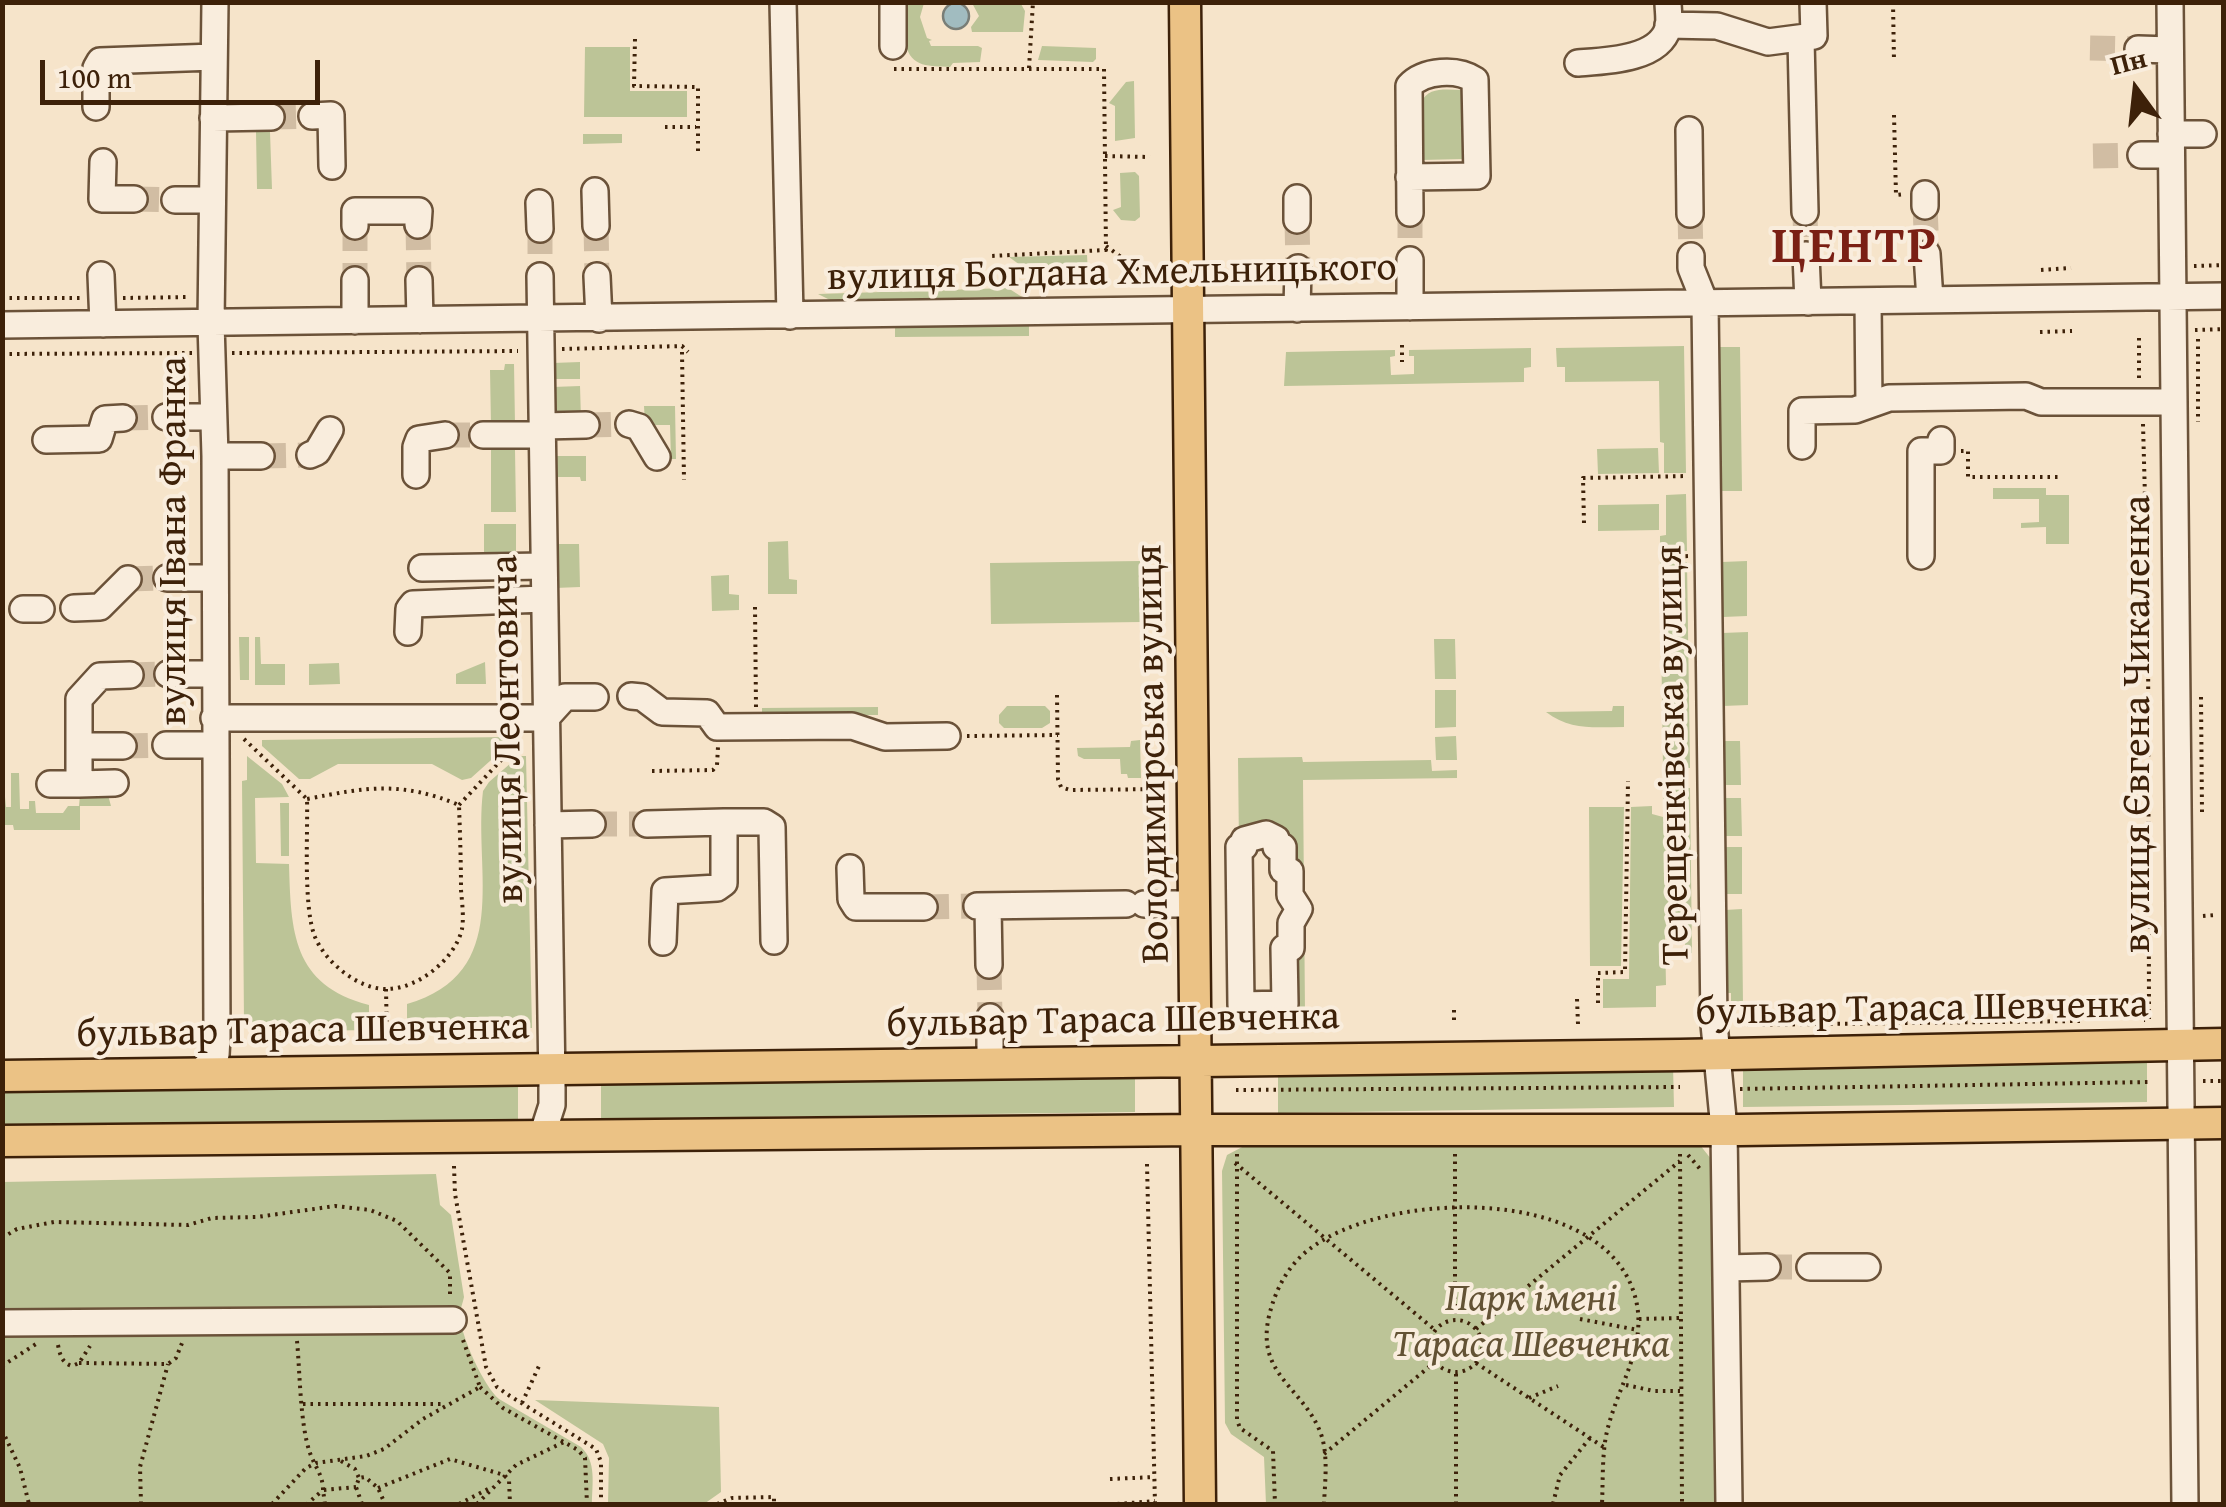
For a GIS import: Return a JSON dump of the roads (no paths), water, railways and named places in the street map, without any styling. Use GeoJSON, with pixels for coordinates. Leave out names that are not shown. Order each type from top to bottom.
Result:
{"type":"FeatureCollection","features":[{"type":"Feature","properties":{"kind":"main road","name":"Володимирська вулиця"},"geometry":{"type":"LineString","coordinates":[[1186,2],[1200,1504]]}},
{"type":"Feature","properties":{"kind":"main road","name":"бульвар Тараса Шевченка"},"geometry":{"type":"LineString","coordinates":[[2,1076],[2224,1044]]}},
{"type":"Feature","properties":{"kind":"main road"},"geometry":{"type":"LineString","coordinates":[[2,1141],[2224,1123]]}},
{"type":"Feature","properties":{"kind":"street","name":"вулиця Івана Франка"},"geometry":{"type":"LineString","coordinates":[[200,1073],[216,1056],[226,725],[215,674],[211,323],[215,2]]}},
{"type":"Feature","properties":{"kind":"street"},"geometry":{"type":"LineString","coordinates":[[783,2],[790,316]]}},
{"type":"Feature","properties":{"kind":"street"},"geometry":{"type":"LineString","coordinates":[[893,2],[893,46]]}},
{"type":"Feature","properties":{"kind":"street"},"geometry":{"type":"LineString","coordinates":[[1578,63],[1621,58],[1642,51],[1660,41],[1668,14],[1768,42],[1814,36],[1812,2]]}},
{"type":"Feature","properties":{"kind":"street","name":"вулиця Євгена Чикаленка"},"geometry":{"type":"LineString","coordinates":[[2170,2],[2185,1504]]}},
{"type":"Feature","properties":{"kind":"street"},"geometry":{"type":"LineString","coordinates":[[1801,39],[1805,212]]}},
{"type":"Feature","properties":{"kind":"street"},"geometry":{"type":"LineString","coordinates":[[2138,49],[2170,50]]}},
{"type":"Feature","properties":{"kind":"street"},"geometry":{"type":"LineString","coordinates":[[96,106],[96,68],[100,61],[214,57]]}},
{"type":"Feature","properties":{"kind":"street"},"geometry":{"type":"LineString","coordinates":[[1409,177],[1477,176],[1474,80],[1466,74],[1430,74],[1418,77],[1410,86],[1409,177],[1410,213]]}},
{"type":"Feature","properties":{"kind":"street"},"geometry":{"type":"LineString","coordinates":[[312,116],[331,115],[332,166]]}},
{"type":"Feature","properties":{"kind":"street"},"geometry":{"type":"LineString","coordinates":[[213,118],[271,117]]}},
{"type":"Feature","properties":{"kind":"street"},"geometry":{"type":"LineString","coordinates":[[1689,130],[1690,214]]}},
{"type":"Feature","properties":{"kind":"street"},"geometry":{"type":"LineString","coordinates":[[2141,154],[2202,134]]}},
{"type":"Feature","properties":{"kind":"street"},"geometry":{"type":"LineString","coordinates":[[103,162],[102,199],[134,199]]}},
{"type":"Feature","properties":{"kind":"street"},"geometry":{"type":"LineString","coordinates":[[595,192],[596,226]]}},
{"type":"Feature","properties":{"kind":"street"},"geometry":{"type":"LineString","coordinates":[[175,200],[212,200]]}},
{"type":"Feature","properties":{"kind":"street"},"geometry":{"type":"LineString","coordinates":[[355,226],[355,211],[419,212],[418,225]]}},
{"type":"Feature","properties":{"kind":"street"},"geometry":{"type":"LineString","coordinates":[[1927,254],[1930,300]]}},
{"type":"Feature","properties":{"kind":"street"},"geometry":{"type":"LineString","coordinates":[[1806,255],[1808,302]]}},
{"type":"Feature","properties":{"kind":"street","name":"Терещенківська вулиця"},"geometry":{"type":"LineString","coordinates":[[1691,256],[1691,268],[1705,303],[1717,1054],[1724,1130],[1729,1504]]}},
{"type":"Feature","properties":{"kind":"street"},"geometry":{"type":"LineString","coordinates":[[1410,260],[1410,307]]}},
{"type":"Feature","properties":{"kind":"street"},"geometry":{"type":"LineString","coordinates":[[1297,308],[1298,268]]}},
{"type":"Feature","properties":{"kind":"street"},"geometry":{"type":"LineString","coordinates":[[101,275],[103,324]]}},
{"type":"Feature","properties":{"kind":"street","name":"вулиця Леонтовича"},"geometry":{"type":"LineString","coordinates":[[540,276],[552,1105],[542,1136]]}},
{"type":"Feature","properties":{"kind":"street"},"geometry":{"type":"LineString","coordinates":[[597,276],[598,319]]}},
{"type":"Feature","properties":{"kind":"street"},"geometry":{"type":"LineString","coordinates":[[355,280],[355,321]]}},
{"type":"Feature","properties":{"kind":"street"},"geometry":{"type":"LineString","coordinates":[[419,280],[420,320]]}},
{"type":"Feature","properties":{"kind":"street","name":"вулиця Богдана Хмельницького"},"geometry":{"type":"LineString","coordinates":[[2,325],[2224,296]]}},
{"type":"Feature","properties":{"kind":"street"},"geometry":{"type":"LineString","coordinates":[[1868,301],[1870,405]]}},
{"type":"Feature","properties":{"kind":"street"},"geometry":{"type":"LineString","coordinates":[[1921,556],[1921,451],[1941,427],[2026,396],[2041,402],[2174,402]]}},
{"type":"Feature","properties":{"kind":"street"},"geometry":{"type":"LineString","coordinates":[[1802,446],[1802,411],[1855,410],[1889,398],[1941,427]]}},
{"type":"Feature","properties":{"kind":"street"},"geometry":{"type":"LineString","coordinates":[[166,418],[213,417]]}},
{"type":"Feature","properties":{"kind":"street"},"geometry":{"type":"LineString","coordinates":[[46,440],[99,438],[105,419],[123,418]]}},
{"type":"Feature","properties":{"kind":"street"},"geometry":{"type":"LineString","coordinates":[[629,424],[639,427],[657,457]]}},
{"type":"Feature","properties":{"kind":"street"},"geometry":{"type":"LineString","coordinates":[[483,435],[586,425]]}},
{"type":"Feature","properties":{"kind":"street"},"geometry":{"type":"LineString","coordinates":[[310,455],[317,452],[330,430]]}},
{"type":"Feature","properties":{"kind":"street"},"geometry":{"type":"LineString","coordinates":[[416,475],[419,439],[445,436]]}},
{"type":"Feature","properties":{"kind":"street"},"geometry":{"type":"LineString","coordinates":[[214,456],[261,456]]}},
{"type":"Feature","properties":{"kind":"street"},"geometry":{"type":"LineString","coordinates":[[422,568],[544,566]]}},
{"type":"Feature","properties":{"kind":"street"},"geometry":{"type":"LineString","coordinates":[[167,578],[214,578]]}},
{"type":"Feature","properties":{"kind":"street"},"geometry":{"type":"LineString","coordinates":[[74,608],[100,607],[128,579]]}},
{"type":"Feature","properties":{"kind":"street"},"geometry":{"type":"LineString","coordinates":[[408,632],[408,609],[413,604],[544,598]]}},
{"type":"Feature","properties":{"kind":"street"},"geometry":{"type":"LineString","coordinates":[[79,784],[80,694],[100,676],[130,674]]}},
{"type":"Feature","properties":{"kind":"street"},"geometry":{"type":"LineString","coordinates":[[168,674],[215,674]]}},
{"type":"Feature","properties":{"kind":"street"},"geometry":{"type":"LineString","coordinates":[[631,696],[642,698],[662,712],[704,712],[717,728],[852,726],[888,738],[957,736]]}},
{"type":"Feature","properties":{"kind":"street"},"geometry":{"type":"LineString","coordinates":[[226,725],[546,718],[565,697],[595,697]]}},
{"type":"Feature","properties":{"kind":"street"},"geometry":{"type":"LineString","coordinates":[[166,745],[225,745]]}},
{"type":"Feature","properties":{"kind":"street"},"geometry":{"type":"LineString","coordinates":[[78,746],[124,746]]}},
{"type":"Feature","properties":{"kind":"street"},"geometry":{"type":"LineString","coordinates":[[50,784],[115,784]]}},
{"type":"Feature","properties":{"kind":"street"},"geometry":{"type":"LineString","coordinates":[[664,942],[665,891],[717,888],[724,882],[724,822]]}},
{"type":"Feature","properties":{"kind":"street"},"geometry":{"type":"LineString","coordinates":[[648,824],[767,822],[772,827],[774,941]]}},
{"type":"Feature","properties":{"kind":"street"},"geometry":{"type":"LineString","coordinates":[[548,825],[592,824]]}},
{"type":"Feature","properties":{"kind":"street"},"geometry":{"type":"LineString","coordinates":[[1254,834],[1271,836],[1276,839],[1276,847],[1282,847],[1283,870],[1290,870],[1290,895],[1298,909],[1291,923],[1291,948],[1284,948],[1285,1004],[1241,1005],[1239,848],[1254,834]]}},
{"type":"Feature","properties":{"kind":"street"},"geometry":{"type":"LineString","coordinates":[[850,868],[851,900],[856,907],[924,907]]}},
{"type":"Feature","properties":{"kind":"street"},"geometry":{"type":"LineString","coordinates":[[989,965],[983,906],[1195,904]]}},
{"type":"Feature","properties":{"kind":"street"},"geometry":{"type":"LineString","coordinates":[[990,1017],[990,1063]]}},
{"type":"Feature","properties":{"kind":"street"},"geometry":{"type":"LineString","coordinates":[[1810,1267],[1868,1266]]}},
{"type":"Feature","properties":{"kind":"street"},"geometry":{"type":"LineString","coordinates":[[1726,1268],[1767,1267]]}},
{"type":"Feature","properties":{"kind":"street"},"geometry":{"type":"LineString","coordinates":[[2,1323],[453,1320]]}},
{"type":"Feature","properties":{"kind":"water"},"geometry":{"type":"Polygon","coordinates":[[[956,3],[965,7],[969,16],[965,25],[956,29],[947,25],[943,16],[947,7],[956,3]]]}},
{"type":"Feature","properties":{"kind":"tunnel"},"geometry":{"type":"LineString","coordinates":[[2090,48],[2138,49]]}},
{"type":"Feature","properties":{"kind":"tunnel"},"geometry":{"type":"LineString","coordinates":[[271,117],[312,116]]}},
{"type":"Feature","properties":{"kind":"tunnel"},"geometry":{"type":"LineString","coordinates":[[2093,156],[2141,155]]}},
{"type":"Feature","properties":{"kind":"tunnel"},"geometry":{"type":"LineString","coordinates":[[134,199],[175,200]]}},
{"type":"Feature","properties":{"kind":"tunnel"},"geometry":{"type":"LineString","coordinates":[[1925,206],[1927,254]]}},
{"type":"Feature","properties":{"kind":"tunnel"},"geometry":{"type":"LineString","coordinates":[[1805,212],[1806,255]]}},
{"type":"Feature","properties":{"kind":"tunnel"},"geometry":{"type":"LineString","coordinates":[[1410,213],[1410,260]]}},
{"type":"Feature","properties":{"kind":"tunnel"},"geometry":{"type":"LineString","coordinates":[[1690,214],[1691,256]]}},
{"type":"Feature","properties":{"kind":"tunnel"},"geometry":{"type":"LineString","coordinates":[[1297,220],[1298,268]]}},
{"type":"Feature","properties":{"kind":"tunnel"},"geometry":{"type":"LineString","coordinates":[[418,225],[419,280]]}},
{"type":"Feature","properties":{"kind":"tunnel"},"geometry":{"type":"LineString","coordinates":[[355,226],[355,280]]}},
{"type":"Feature","properties":{"kind":"tunnel"},"geometry":{"type":"LineString","coordinates":[[596,226],[597,276]]}},
{"type":"Feature","properties":{"kind":"tunnel"},"geometry":{"type":"LineString","coordinates":[[540,229],[540,276]]}},
{"type":"Feature","properties":{"kind":"tunnel"},"geometry":{"type":"LineString","coordinates":[[123,418],[166,417]]}},
{"type":"Feature","properties":{"kind":"tunnel"},"geometry":{"type":"LineString","coordinates":[[586,425],[629,424]]}},
{"type":"Feature","properties":{"kind":"tunnel"},"geometry":{"type":"LineString","coordinates":[[445,435],[483,435]]}},
{"type":"Feature","properties":{"kind":"tunnel"},"geometry":{"type":"LineString","coordinates":[[261,456],[310,455]]}},
{"type":"Feature","properties":{"kind":"tunnel"},"geometry":{"type":"LineString","coordinates":[[128,579],[167,578]]}},
{"type":"Feature","properties":{"kind":"tunnel"},"geometry":{"type":"LineString","coordinates":[[130,675],[168,674]]}},
{"type":"Feature","properties":{"kind":"tunnel"},"geometry":{"type":"LineString","coordinates":[[123,746],[166,745]]}},
{"type":"Feature","properties":{"kind":"tunnel"},"geometry":{"type":"LineString","coordinates":[[592,824],[647,824]]}},
{"type":"Feature","properties":{"kind":"tunnel"},"geometry":{"type":"LineString","coordinates":[[924,907],[977,906]]}},
{"type":"Feature","properties":{"kind":"tunnel"},"geometry":{"type":"LineString","coordinates":[[989,965],[990,1017]]}},
{"type":"Feature","properties":{"kind":"tunnel"},"geometry":{"type":"LineString","coordinates":[[1767,1267],[1810,1267]]}},
{"type":"Feature","properties":{"kind":"district","name":"ЦЕНТР"},"geometry":{"type":"Point","coordinates":[1855,249]}},
{"type":"Feature","properties":{"kind":"park label","name":"Парк імені Тараса Шевченка"},"geometry":{"type":"Point","coordinates":[1531,1323]}}]}
